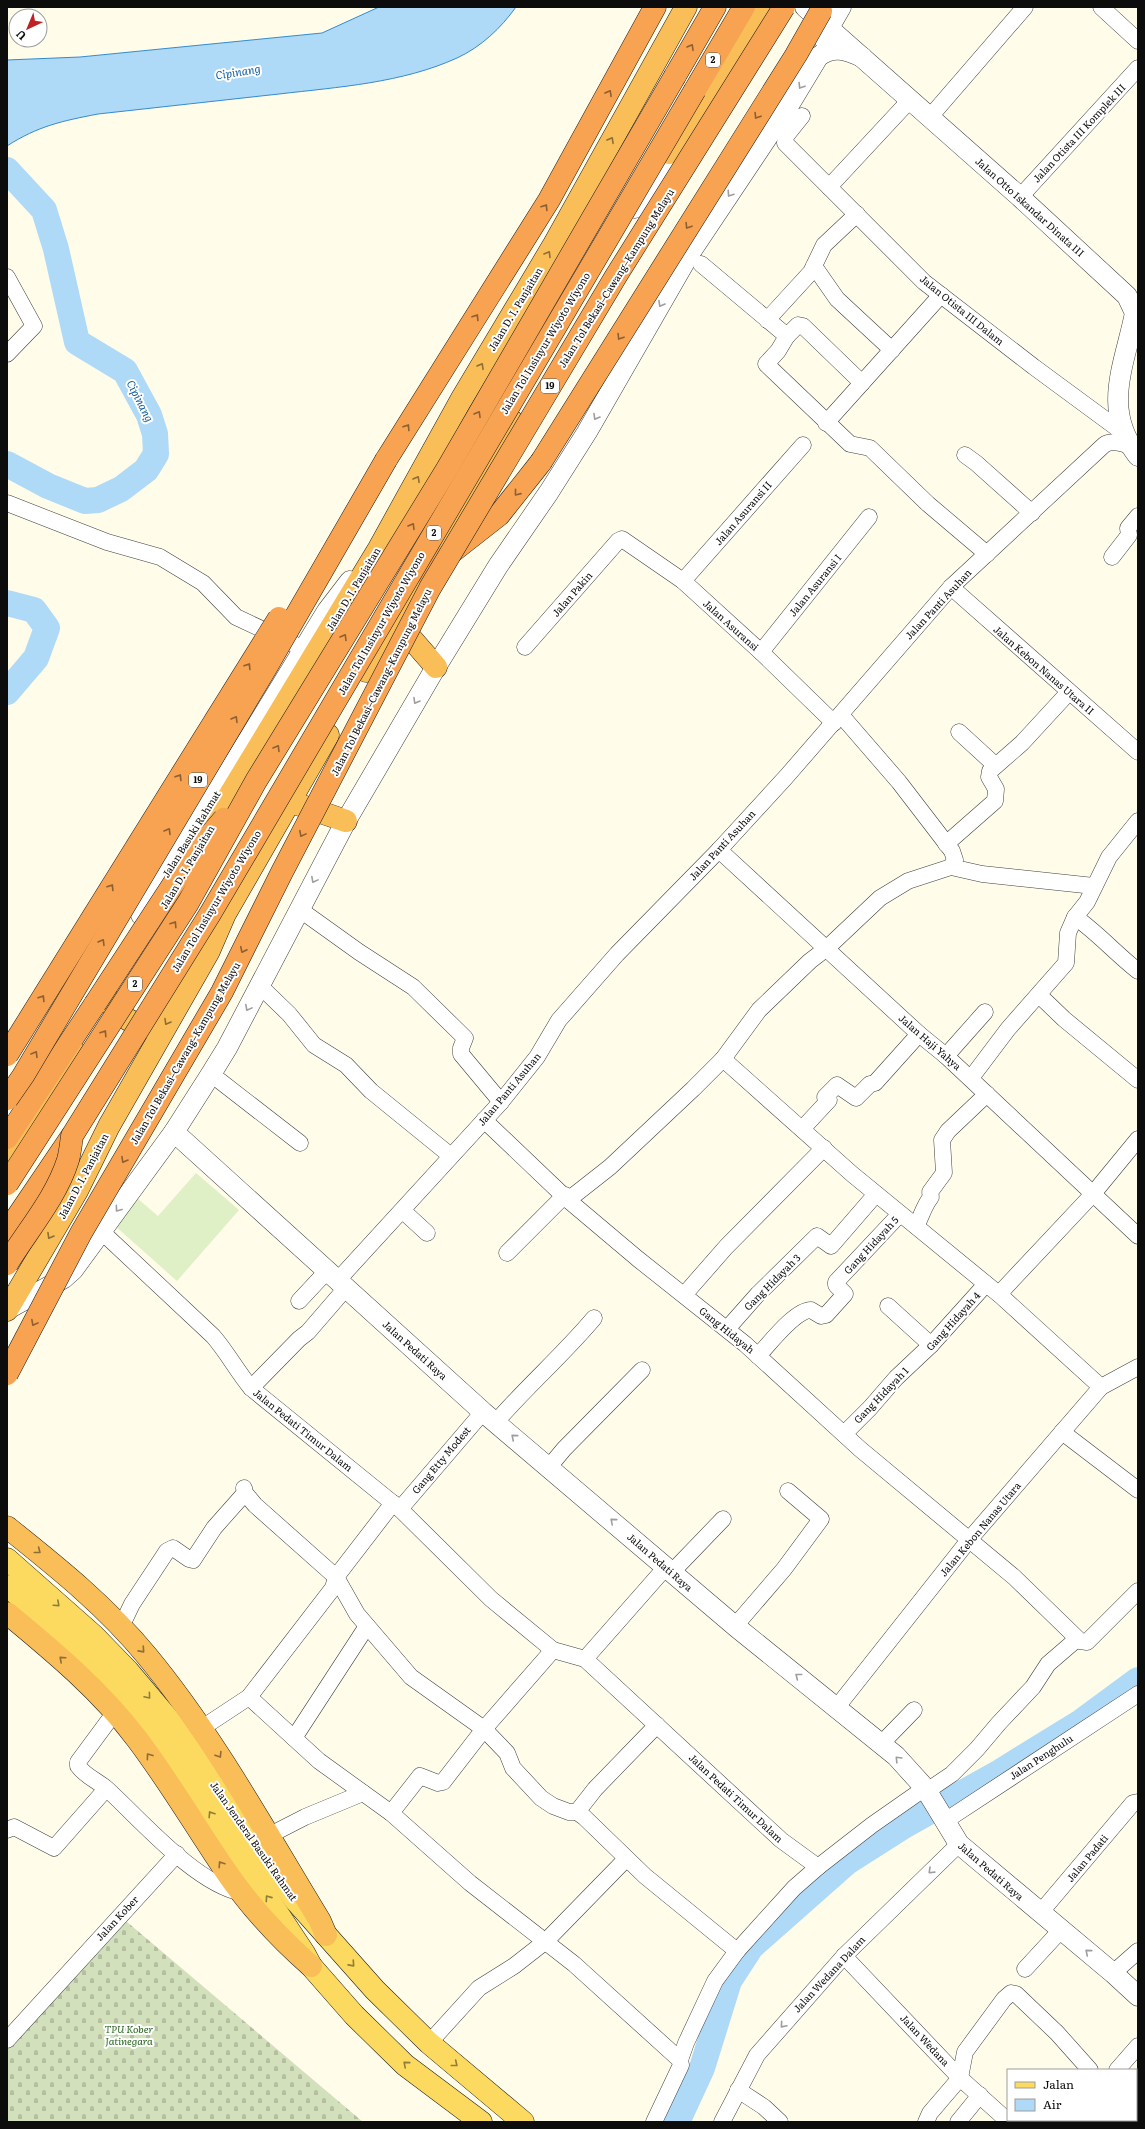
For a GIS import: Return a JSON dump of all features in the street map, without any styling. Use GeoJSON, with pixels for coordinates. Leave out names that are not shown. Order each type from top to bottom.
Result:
{"type":"FeatureCollection","features":[{"type":"Feature","properties":{"kind":"highway","name":"19"},"geometry":{"type":"LineString","coordinates":[[7,1099],[23,1076],[386,460],[549,200],[655,7]]}},
{"type":"Feature","properties":{"kind":"highway","name":"Jalan D. I. Panjaitan"},"geometry":{"type":"LineString","coordinates":[[7,1164],[108,999],[291,691],[378,550],[461,400],[553,246],[686,7]]}},
{"type":"Feature","properties":{"kind":"highway","name":"Jalan Tol Insinyur Wiyoto Wiyono"},"geometry":{"type":"LineString","coordinates":[[7,1184],[188,903],[256,781],[447,469],[715,7]]}},
{"type":"Feature","properties":{"kind":"highway","name":"Jalan Tol Insinyur Wiyoto Wiyono"},"geometry":{"type":"LineString","coordinates":[[7,1232],[72,1136],[214,907],[744,7]]}},
{"type":"Feature","properties":{"kind":"highway","name":"Jalan D. I. Panjaitan"},"geometry":{"type":"LineString","coordinates":[[7,1309],[77,1191],[116,1114],[208,951],[225,914],[338,717],[425,573],[635,208],[760,7]]}},
{"type":"Feature","properties":{"kind":"highway","name":"Jalan Tol Bekasi–Cawang–Kampung Melayu"},"geometry":{"type":"LineString","coordinates":[[7,1374],[81,1233],[222,992],[282,872],[430,588],[616,276],[784,7]]}},
{"type":"Feature","properties":{"kind":"highway"},"geometry":{"type":"LineString","coordinates":[[425,573],[498,515],[541,462],[791,62],[823,7]]}},
{"type":"Feature","properties":{"kind":"highway"},"geometry":{"type":"LineString","coordinates":[[7,1055],[258,649],[386,460]]}},
{"type":"Feature","properties":{"kind":"highway"},"geometry":{"type":"LineString","coordinates":[[396,621],[436,667]]}},
{"type":"Feature","properties":{"kind":"highway"},"geometry":{"type":"LineString","coordinates":[[291,691],[289,698],[291,713],[294,719],[305,727],[321,728],[331,724],[338,717]]}},
{"type":"Feature","properties":{"kind":"highway"},"geometry":{"type":"LineString","coordinates":[[7,1138],[191,857],[256,781]]}},
{"type":"Feature","properties":{"kind":"highway"},"geometry":{"type":"LineString","coordinates":[[290,802],[346,821]]}},
{"type":"Feature","properties":{"kind":"highway","name":"Jalan D. I. Panjaitan"},"geometry":{"type":"LineString","coordinates":[[7,1255],[196,950],[225,914]]}},
{"type":"Feature","properties":{"kind":"highway"},"geometry":{"type":"LineString","coordinates":[[108,999],[123,1018],[147,1027]]}},
{"type":"Feature","properties":{"kind":"highway"},"geometry":{"type":"LineString","coordinates":[[7,1264],[60,1177],[68,1160],[72,1136]]}},
{"type":"Feature","properties":{"kind":"highway"},"geometry":{"type":"LineString","coordinates":[[7,1527],[75,1581],[147,1656],[202,1728],[320,1921],[326,1935]]}},
{"type":"Feature","properties":{"kind":"highway"},"geometry":{"type":"LineString","coordinates":[[7,1613],[83,1678],[115,1712],[173,1789],[223,1868],[242,1893],[311,1966]]}},
{"type":"Feature","properties":{"kind":"main road","name":"Jalan Jenderal Basuki Rahmat"},"geometry":{"type":"LineString","coordinates":[[7,1559],[93,1635],[128,1671],[170,1721],[295,1900],[375,1990],[429,2043],[518,2117],[539,2122]]}},
{"type":"Feature","properties":{"kind":"main road","name":"Jalan Jenderal Basuki Rahmat"},"geometry":{"type":"LineString","coordinates":[[7,1586],[72,1642],[147,1721],[171,1752],[300,1946],[311,1966],[354,2015],[405,2065],[481,2122]]}},
{"type":"Feature","properties":{"kind":"street"},"geometry":{"type":"LineString","coordinates":[[635,208],[647,198],[694,143],[778,7]]}},
{"type":"Feature","properties":{"kind":"street","name":"Jalan Otto Iskandar Dinata III"},"geometry":{"type":"LineString","coordinates":[[805,7],[830,27],[928,118],[1020,197],[1136,305],[1134,319],[1118,380],[1119,408],[1131,446]]}},
{"type":"Feature","properties":{"kind":"street"},"geometry":{"type":"LineString","coordinates":[[818,57],[817,49],[841,7]]}},
{"type":"Feature","properties":{"kind":"street"},"geometry":{"type":"LineString","coordinates":[[928,118],[1025,7]]}},
{"type":"Feature","properties":{"kind":"street"},"geometry":{"type":"LineString","coordinates":[[1101,7],[1138,41]]}},
{"type":"Feature","properties":{"kind":"street"},"geometry":{"type":"LineString","coordinates":[[7,1309],[64,1278],[81,1261],[174,1132],[211,1074],[260,986],[346,821],[436,667],[498,566],[549,492],[587,432],[690,253],[789,104],[818,57],[825,51],[840,49],[862,57]]}},
{"type":"Feature","properties":{"kind":"street","name":"Jalan Otista III Komplek III"},"geometry":{"type":"LineString","coordinates":[[1020,197],[1138,68]]}},
{"type":"Feature","properties":{"kind":"street"},"geometry":{"type":"LineString","coordinates":[[829,187],[910,100]]}},
{"type":"Feature","properties":{"kind":"street","name":"Jalan Otista III Dalam"},"geometry":{"type":"LineString","coordinates":[[802,116],[784,138],[785,143],[924,282],[1034,367],[1131,446]]}},
{"type":"Feature","properties":{"kind":"street"},"geometry":{"type":"LineString","coordinates":[[767,320],[811,272],[824,245],[857,214]]}},
{"type":"Feature","properties":{"kind":"street"},"geometry":{"type":"LineString","coordinates":[[701,264],[787,336]]}},
{"type":"Feature","properties":{"kind":"street"},"geometry":{"type":"LineString","coordinates":[[814,266],[837,299],[892,350]]}},
{"type":"Feature","properties":{"kind":"street"},"geometry":{"type":"LineString","coordinates":[[7,277],[34,326],[7,354]]}},
{"type":"Feature","properties":{"kind":"street"},"geometry":{"type":"LineString","coordinates":[[826,422],[941,295]]}},
{"type":"Feature","properties":{"kind":"street"},"geometry":{"type":"LineString","coordinates":[[862,383],[803,326],[798,325],[787,336],[778,351],[766,364],[850,444],[870,448],[928,504],[987,554]]}},
{"type":"Feature","properties":{"kind":"street","name":"Jalan Panti Asuhan"},"geometry":{"type":"LineString","coordinates":[[337,1280],[403,1211],[500,1102],[537,1057],[559,1020],[617,954],[719,850],[838,719],[952,587],[1104,445],[1110,443],[1126,444],[1131,446]]}},
{"type":"Feature","properties":{"kind":"street","name":"Jalan Asuransi II"},"geometry":{"type":"LineString","coordinates":[[683,581],[803,445]]}},
{"type":"Feature","properties":{"kind":"street"},"geometry":{"type":"LineString","coordinates":[[964,455],[976,463],[1032,513]]}},
{"type":"Feature","properties":{"kind":"street"},"geometry":{"type":"LineString","coordinates":[[7,503],[107,542],[160,557],[203,583],[236,617],[304,649]]}},
{"type":"Feature","properties":{"kind":"street"},"geometry":{"type":"LineString","coordinates":[[1112,557],[1130,535],[1128,528],[1138,516]]}},
{"type":"Feature","properties":{"kind":"street","name":"Jalan Asuransi I"},"geometry":{"type":"LineString","coordinates":[[761,652],[869,517]]}},
{"type":"Feature","properties":{"kind":"street","name":"Jalan Asuransi"},"geometry":{"type":"LineString","coordinates":[[618,541],[622,539],[627,541],[683,581],[838,719],[899,782],[955,857],[951,867]]}},
{"type":"Feature","properties":{"kind":"street","name":"Jalan Pakin"},"geometry":{"type":"LineString","coordinates":[[525,647],[618,541]]}},
{"type":"Feature","properties":{"kind":"street","name":"Jalan Basuki Rahmat"},"geometry":{"type":"LineString","coordinates":[[7,1123],[57,1050],[327,611],[369,555],[378,550]]}},
{"type":"Feature","properties":{"kind":"street","name":"Jalan Kebon Nanas Utara II"},"geometry":{"type":"LineString","coordinates":[[952,587],[1138,752]]}},
{"type":"Feature","properties":{"kind":"street"},"geometry":{"type":"LineString","coordinates":[[946,844],[994,800],[996,789],[988,774],[1022,743],[1069,692]]}},
{"type":"Feature","properties":{"kind":"street"},"geometry":{"type":"LineString","coordinates":[[959,732],[995,766]]}},
{"type":"Feature","properties":{"kind":"street"},"geometry":{"type":"LineString","coordinates":[[970,1078],[1008,1030],[1066,963],[1068,933],[1075,918],[1087,902],[1110,857],[1138,821]]}},
{"type":"Feature","properties":{"kind":"street","name":"Jalan Haji Yahya"},"geometry":{"type":"LineString","coordinates":[[719,850],[919,1034],[970,1078],[1092,1195],[1138,1236]]}},
{"type":"Feature","properties":{"kind":"street"},"geometry":{"type":"LineString","coordinates":[[507,1253],[566,1198],[610,1167],[723,1059],[759,1010],[810,961],[827,948],[880,898],[908,881],[951,867],[982,874],[1094,886]]}},
{"type":"Feature","properties":{"kind":"street"},"geometry":{"type":"LineString","coordinates":[[299,909],[359,952],[413,987],[464,1038],[461,1054],[500,1102]]}},
{"type":"Feature","properties":{"kind":"street"},"geometry":{"type":"LineString","coordinates":[[1075,918],[1091,928],[1115,953],[1138,971]]}},
{"type":"Feature","properties":{"kind":"street"},"geometry":{"type":"LineString","coordinates":[[260,986],[288,1014],[314,1045],[346,1065],[371,1091],[451,1156]]}},
{"type":"Feature","properties":{"kind":"street"},"geometry":{"type":"LineString","coordinates":[[1039,995],[1064,1019],[1138,1080]]}},
{"type":"Feature","properties":{"kind":"street"},"geometry":{"type":"LineString","coordinates":[[946,1056],[985,1012]]}},
{"type":"Feature","properties":{"kind":"street"},"geometry":{"type":"LineString","coordinates":[[802,1129],[829,1100],[825,1097],[837,1084],[856,1098],[870,1084],[875,1083],[919,1034]]}},
{"type":"Feature","properties":{"kind":"street"},"geometry":{"type":"LineString","coordinates":[[723,1059],[876,1194],[999,1294],[1101,1387]]}},
{"type":"Feature","properties":{"kind":"street"},"geometry":{"type":"LineString","coordinates":[[211,1074],[300,1143]]}},
{"type":"Feature","properties":{"kind":"street"},"geometry":{"type":"LineString","coordinates":[[916,1226],[922,1215],[923,1207],[931,1197],[930,1192],[944,1173],[942,1140],[948,1131],[987,1094]]}},
{"type":"Feature","properties":{"kind":"street","name":"Gang Hidayah"},"geometry":{"type":"LineString","coordinates":[[484,1120],[566,1198],[638,1259],[727,1329],[860,1450],[1014,1576],[1077,1639]]}},
{"type":"Feature","properties":{"kind":"street","name":"Jalan Pedati Raya"},"geometry":{"type":"LineString","coordinates":[[174,1132],[490,1417],[735,1626],[896,1756],[928,1792],[959,1844],[1138,1996]]}},
{"type":"Feature","properties":{"kind":"street"},"geometry":{"type":"LineString","coordinates":[[999,1294],[1092,1195],[1138,1140]]}},
{"type":"Feature","properties":{"kind":"street"},"geometry":{"type":"LineString","coordinates":[[684,1294],[735,1237],[824,1148]]}},
{"type":"Feature","properties":{"kind":"street","name":"Gang Hidayah 3"},"geometry":{"type":"LineString","coordinates":[[727,1329],[758,1294],[817,1236],[831,1246],[876,1194]]}},
{"type":"Feature","properties":{"kind":"street"},"geometry":{"type":"LineString","coordinates":[[403,1211],[427,1233]]}},
{"type":"Feature","properties":{"kind":"street","name":"Gang Hidayah 5"},"geometry":{"type":"LineString","coordinates":[[758,1356],[787,1324],[804,1311],[811,1310],[824,1316],[845,1295],[836,1285],[836,1282],[900,1214]]}},
{"type":"Feature","properties":{"kind":"street","name":"Jalan Pedati Timur Dalam"},"geometry":{"type":"LineString","coordinates":[[102,1232],[224,1348],[236,1371],[251,1388],[396,1506],[491,1599],[553,1650],[585,1659],[781,1840],[818,1867]]}},
{"type":"Feature","properties":{"kind":"street"},"geometry":{"type":"LineString","coordinates":[[299,1301],[337,1280]]}},
{"type":"Feature","properties":{"kind":"street"},"geometry":{"type":"LineString","coordinates":[[251,1388],[299,1339],[308,1332],[337,1280]]}},
{"type":"Feature","properties":{"kind":"street","name":"Gang Hidayah 4"},"geometry":{"type":"LineString","coordinates":[[919,1356],[931,1345],[986,1284]]}},
{"type":"Feature","properties":{"kind":"street"},"geometry":{"type":"LineString","coordinates":[[888,1306],[931,1345]]}},
{"type":"Feature","properties":{"kind":"street","name":"Gang Etty Modest"},"geometry":{"type":"LineString","coordinates":[[396,1506],[490,1417],[522,1392],[580,1335],[594,1318]]}},
{"type":"Feature","properties":{"kind":"street","name":"Gang Hidayah 1"},"geometry":{"type":"LineString","coordinates":[[844,1434],[919,1356]]}},
{"type":"Feature","properties":{"kind":"street","name":"Jalan Kebon Nanas Utara"},"geometry":{"type":"LineString","coordinates":[[837,1707],[969,1540],[1101,1387],[1138,1367]]}},
{"type":"Feature","properties":{"kind":"street"},"geometry":{"type":"LineString","coordinates":[[549,1467],[564,1449],[642,1370]]}},
{"type":"Feature","properties":{"kind":"street"},"geometry":{"type":"LineString","coordinates":[[1062,1432],[1138,1490]]}},
{"type":"Feature","properties":{"kind":"street"},"geometry":{"type":"LineString","coordinates":[[120,1627],[132,1604],[168,1550],[173,1548],[189,1560],[193,1560],[214,1528],[245,1490],[255,1505],[336,1577],[357,1614],[411,1677],[484,1729],[507,1753],[513,1768],[541,1798],[553,1806],[569,1812],[577,1812],[584,1817],[626,1859],[737,1951]]}},
{"type":"Feature","properties":{"kind":"street"},"geometry":{"type":"LineString","coordinates":[[735,1626],[784,1569],[821,1519],[788,1491]]}},
{"type":"Feature","properties":{"kind":"street"},"geometry":{"type":"LineString","coordinates":[[202,1728],[249,1697],[333,1588],[336,1577],[396,1506]]}},
{"type":"Feature","properties":{"kind":"street"},"geometry":{"type":"LineString","coordinates":[[585,1659],[669,1569],[723,1518]]}},
{"type":"Feature","properties":{"kind":"street"},"geometry":{"type":"LineString","coordinates":[[654,2122],[681,2066],[680,2060],[686,2043],[715,1981],[737,1951],[794,1888],[818,1867],[872,1825],[928,1792],[952,1774],[977,1750],[999,1722],[1033,1687],[1048,1664],[1077,1639],[1082,1642],[1086,1642],[1138,1591]]}},
{"type":"Feature","properties":{"kind":"street"},"geometry":{"type":"LineString","coordinates":[[294,1738],[367,1626]]}},
{"type":"Feature","properties":{"kind":"street"},"geometry":{"type":"LineString","coordinates":[[392,1814],[420,1776],[438,1783],[443,1782],[484,1729],[553,1650]]}},
{"type":"Feature","properties":{"kind":"street","name":"Jalan Penghulu"},"geometry":{"type":"LineString","coordinates":[[944,1820],[1138,1694]]}},
{"type":"Feature","properties":{"kind":"street"},"geometry":{"type":"LineString","coordinates":[[249,1697],[319,1761],[392,1814],[470,1883],[574,1964],[680,2060]]}},
{"type":"Feature","properties":{"kind":"street"},"geometry":{"type":"LineString","coordinates":[[882,1744],[914,1710]]}},
{"type":"Feature","properties":{"kind":"street"},"geometry":{"type":"LineString","coordinates":[[115,1712],[78,1762],[80,1769],[106,1789],[177,1854],[216,1884],[242,1893]]}},
{"type":"Feature","properties":{"kind":"street"},"geometry":{"type":"LineString","coordinates":[[577,1812],[594,1789],[657,1725]]}},
{"type":"Feature","properties":{"kind":"street"},"geometry":{"type":"LineString","coordinates":[[7,1830],[14,1827],[54,1848],[106,1789]]}},
{"type":"Feature","properties":{"kind":"street"},"geometry":{"type":"LineString","coordinates":[[268,1836],[305,1817],[363,1793]]}},
{"type":"Feature","properties":{"kind":"street","name":"Jalan Padati"},"geometry":{"type":"LineString","coordinates":[[1040,1913],[1135,1802]]}},
{"type":"Feature","properties":{"kind":"street","name":"Jalan Wedana Dalam"},"geometry":{"type":"LineString","coordinates":[[722,2122],[757,2055],[844,1956],[959,1844]]}},
{"type":"Feature","properties":{"kind":"street","name":"Jalan Kober"},"geometry":{"type":"LineString","coordinates":[[7,2040],[177,1854]]}},
{"type":"Feature","properties":{"kind":"street"},"geometry":{"type":"LineString","coordinates":[[429,2043],[479,1988],[514,1966],[546,1941],[626,1859]]}},
{"type":"Feature","properties":{"kind":"street"},"geometry":{"type":"LineString","coordinates":[[1025,1969],[1061,1930]]}},
{"type":"Feature","properties":{"kind":"street"},"geometry":{"type":"LineString","coordinates":[[1113,1974],[1138,1952]]}},
{"type":"Feature","properties":{"kind":"street","name":"Jalan Wedana"},"geometry":{"type":"LineString","coordinates":[[844,1956],[960,2078],[1007,2118]]}},
{"type":"Feature","properties":{"kind":"street"},"geometry":{"type":"LineString","coordinates":[[926,2122],[930,2113],[960,2078],[965,2052],[1004,1999],[1011,1993],[1016,1994],[1045,2021],[1089,2069]]}},
{"type":"Feature","properties":{"kind":"street"},"geometry":{"type":"LineString","coordinates":[[1118,2069],[1138,2046]]}},
{"type":"Feature","properties":{"kind":"street"},"geometry":{"type":"LineString","coordinates":[[738,2090],[764,2107],[780,2122]]}},
{"type":"Feature","properties":{"kind":"street"},"geometry":{"type":"LineString","coordinates":[[958,2122],[980,2095]]}},
{"type":"Feature","properties":{"kind":"green space"},"geometry":{"type":"Polygon","coordinates":[[[196,1173],[239,1210],[177,1281],[114,1225],[137,1198],[158,1216],[196,1173]]]}},
{"type":"Feature","properties":{"kind":"green space","name":"TPU Kober Jatinegara"},"geometry":{"type":"Polygon","coordinates":[[[120,1916],[363,2122],[7,2122],[7,2040],[120,1916]]]}},
{"type":"Feature","properties":{"kind":"water"},"geometry":{"type":"Polygon","coordinates":[[[379,7],[516,7],[490,36],[466,54],[414,73],[392,79],[347,86],[98,114],[51,125],[18,139],[7,146],[7,60],[80,57],[322,33],[379,7]]]}},
{"type":"Feature","properties":{"kind":"waterway","name":"Cipinang"},"geometry":{"type":"LineString","coordinates":[[7,170],[44,210],[56,249],[77,342],[125,371],[149,415],[155,434],[156,454],[146,470],[121,489],[98,500],[85,501],[48,486],[7,464]]}},
{"type":"Feature","properties":{"kind":"waterway","name":"Cipinang"},"geometry":{"type":"LineString","coordinates":[[7,603],[34,610],[47,628],[36,658],[7,692]]}},
{"type":"Feature","properties":{"kind":"waterway"},"geometry":{"type":"LineString","coordinates":[[677,2122],[702,2068],[729,1981],[751,1947],[847,1862],[902,1827],[1000,1772],[1081,1722],[1138,1680]]}}]}
